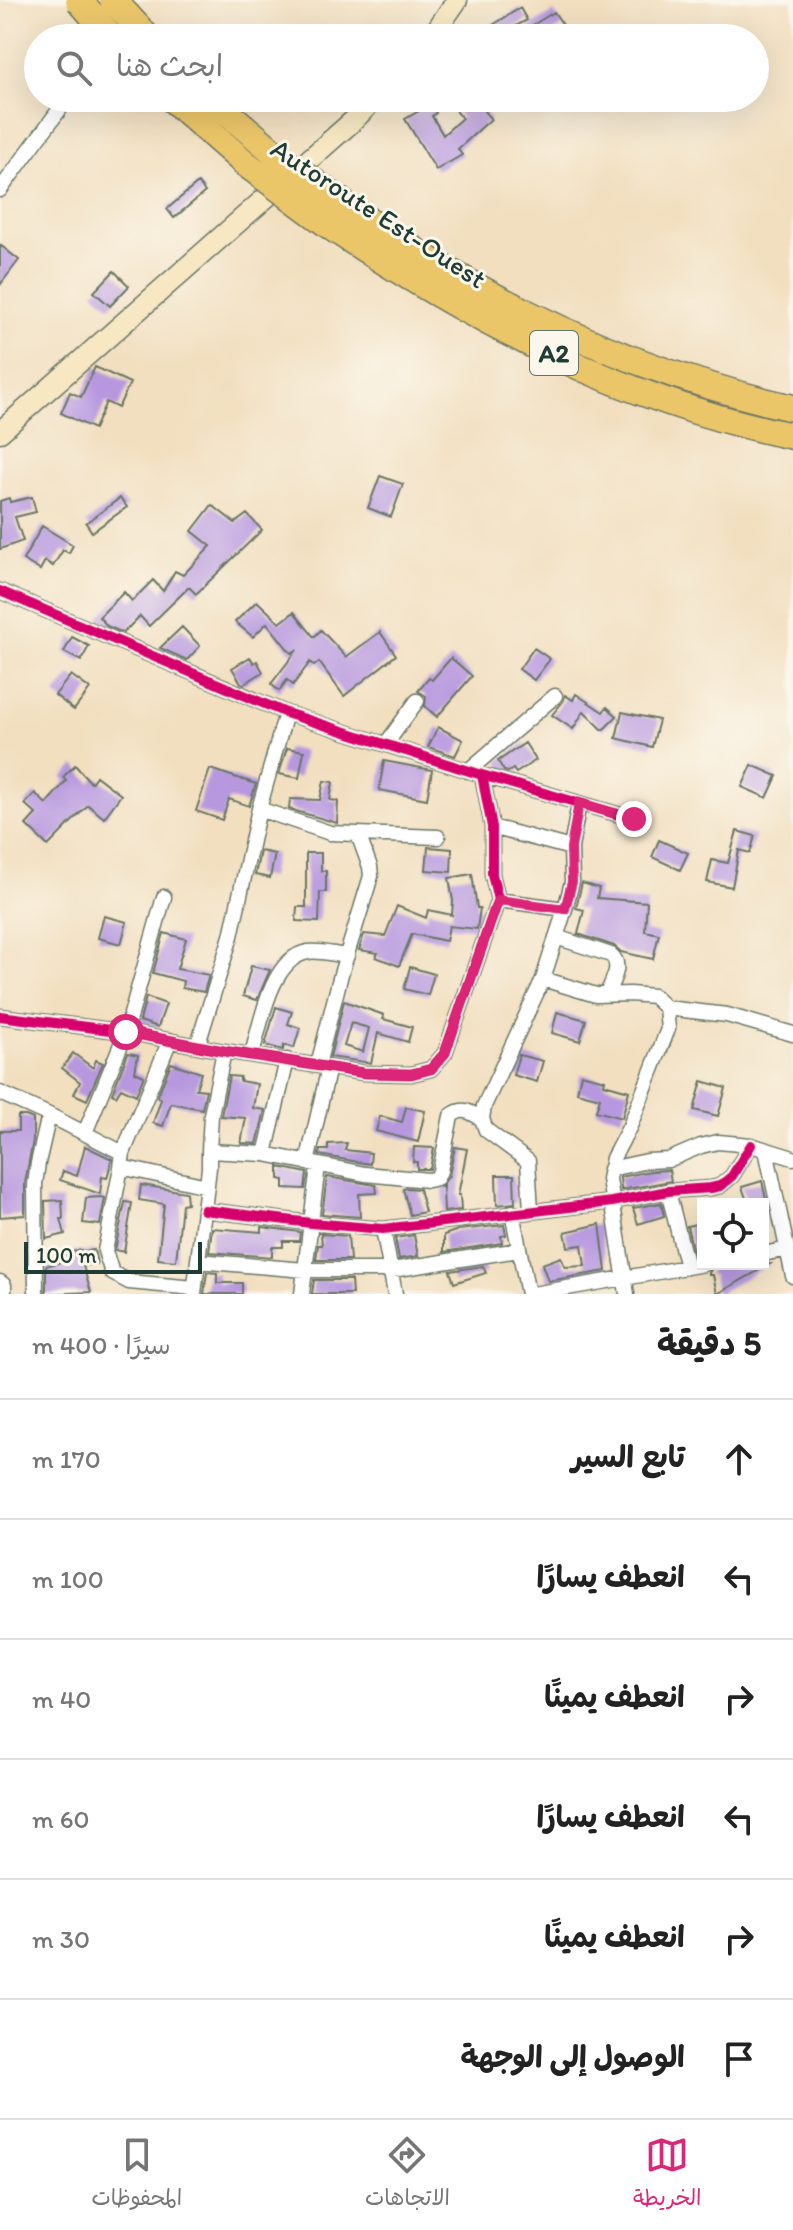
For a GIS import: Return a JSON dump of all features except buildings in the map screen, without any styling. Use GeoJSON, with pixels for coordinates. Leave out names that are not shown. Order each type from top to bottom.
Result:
{"type":"FeatureCollection","features":[{"type":"Feature","properties":{"kind":"highway"},"geometry":{"type":"LineString","coordinates":[[79,0],[100,24]]}},
{"type":"Feature","properties":{"kind":"highway"},"geometry":{"type":"LineString","coordinates":[[113,0],[135,24]]}},
{"type":"Feature","properties":{"kind":"highway","name":"Autoroute Est-Ouest"},"geometry":{"type":"LineString","coordinates":[[187,112],[246,164],[341,218],[402,245],[475,286],[611,351],[686,379],[793,408]]}},
{"type":"Feature","properties":{"kind":"highway","name":"A2"},"geometry":{"type":"LineString","coordinates":[[227,112],[282,159],[341,218]]}},
{"type":"Feature","properties":{"kind":"highway","name":"Autoroute Est-Ouest"},"geometry":{"type":"LineString","coordinates":[[341,218],[397,271],[499,328],[625,386],[711,416],[793,436]]}},
{"type":"Feature","properties":{"kind":"main road"},"geometry":{"type":"LineString","coordinates":[[441,24],[457,0]]}},
{"type":"Feature","properties":{"kind":"main road"},"geometry":{"type":"LineString","coordinates":[[0,432],[362,112]]}},
{"type":"Feature","properties":{"kind":"street"},"geometry":{"type":"LineString","coordinates":[[121,24],[137,0]]}},
{"type":"Feature","properties":{"kind":"street"},"geometry":{"type":"LineString","coordinates":[[0,190],[58,112]]}},
{"type":"Feature","properties":{"kind":"street"},"geometry":{"type":"LineString","coordinates":[[0,591],[286,713],[634,819]]}},
{"type":"Feature","properties":{"kind":"street"},"geometry":{"type":"LineString","coordinates":[[475,773],[555,696]]}},
{"type":"Feature","properties":{"kind":"street"},"geometry":{"type":"LineString","coordinates":[[386,744],[417,701]]}},
{"type":"Feature","properties":{"kind":"street"},"geometry":{"type":"LineString","coordinates":[[198,1044],[231,936],[259,809],[286,713]]}},
{"type":"Feature","properties":{"kind":"street"},"geometry":{"type":"LineString","coordinates":[[0,1016],[126,1032],[364,1073],[411,1074],[431,1069],[445,1053],[498,900],[492,874],[492,827],[475,773]]}},
{"type":"Feature","properties":{"kind":"street"},"geometry":{"type":"LineString","coordinates":[[531,1211],[528,1161],[486,1130],[482,1119],[484,1106],[543,979],[565,909],[572,882],[571,848],[579,803]]}},
{"type":"Feature","properties":{"kind":"street"},"geometry":{"type":"LineString","coordinates":[[259,809],[330,833],[438,837]]}},
{"type":"Feature","properties":{"kind":"street"},"geometry":{"type":"LineString","coordinates":[[492,827],[571,848]]}},
{"type":"Feature","properties":{"kind":"street"},"geometry":{"type":"LineString","coordinates":[[302,1294],[311,1223],[312,1164],[323,1066],[347,956],[371,876],[358,834]]}},
{"type":"Feature","properties":{"kind":"street"},"geometry":{"type":"LineString","coordinates":[[85,1133],[126,1032],[164,897]]}},
{"type":"Feature","properties":{"kind":"street"},"geometry":{"type":"LineString","coordinates":[[498,900],[565,909]]}},
{"type":"Feature","properties":{"kind":"street"},"geometry":{"type":"LineString","coordinates":[[556,937],[616,959],[618,965],[607,994]]}},
{"type":"Feature","properties":{"kind":"street"},"geometry":{"type":"LineString","coordinates":[[252,1054],[269,993],[287,961],[310,951],[347,956]]}},
{"type":"Feature","properties":{"kind":"street"},"geometry":{"type":"LineString","coordinates":[[543,979],[596,995],[653,996],[666,1008],[727,1015],[793,1034]]}},
{"type":"Feature","properties":{"kind":"street"},"geometry":{"type":"LineString","coordinates":[[627,1294],[612,1202],[610,1169],[668,1029],[666,1008]]}},
{"type":"Feature","properties":{"kind":"street"},"geometry":{"type":"LineString","coordinates":[[170,1040],[122,1160],[105,1251],[112,1273],[129,1282],[194,1291],[207,1186],[211,1115],[224,1051]]}},
{"type":"Feature","properties":{"kind":"street"},"geometry":{"type":"LineString","coordinates":[[265,1154],[287,1060]]}},
{"type":"Feature","properties":{"kind":"street"},"geometry":{"type":"LineString","coordinates":[[0,1093],[85,1133],[122,1160],[207,1186]]}},
{"type":"Feature","properties":{"kind":"street"},"geometry":{"type":"LineString","coordinates":[[209,1151],[265,1154],[365,1174],[428,1180],[437,1178],[451,1116],[457,1111],[466,1110],[482,1119]]}},
{"type":"Feature","properties":{"kind":"street"},"geometry":{"type":"LineString","coordinates":[[36,1294],[35,1184],[49,1115]]}},
{"type":"Feature","properties":{"kind":"street"},"geometry":{"type":"LineString","coordinates":[[610,1169],[668,1160],[718,1142],[751,1145],[793,1158]]}},
{"type":"Feature","properties":{"kind":"street"},"geometry":{"type":"LineString","coordinates":[[204,1210],[383,1229],[612,1202],[668,1191],[720,1186],[732,1176],[751,1145]]}},
{"type":"Feature","properties":{"kind":"street"},"geometry":{"type":"LineString","coordinates":[[766,1150],[793,1276]]}},
{"type":"Feature","properties":{"kind":"street"},"geometry":{"type":"LineString","coordinates":[[668,1191],[687,1267]]}},
{"type":"Feature","properties":{"kind":"street"},"geometry":{"type":"LineString","coordinates":[[512,1212],[530,1294],[697,1265]]}},
{"type":"Feature","properties":{"kind":"street"},"geometry":{"type":"LineString","coordinates":[[383,1229],[395,1294]]}},
{"type":"Feature","properties":{"kind":"street"},"geometry":{"type":"LineString","coordinates":[[769,1253],[788,1249]]}},
{"type":"Feature","properties":{"kind":"street"},"geometry":{"type":"LineString","coordinates":[[198,1261],[305,1270],[392,1270],[519,1250]]}},
{"type":"Feature","properties":{"kind":"street"},"geometry":{"type":"LineString","coordinates":[[0,1282],[4,1285],[4,1294]]}},
{"type":"Feature","properties":{"kind":"cycle path"},"geometry":{"type":"LineString","coordinates":[[0,591],[286,713],[634,819]]}},
{"type":"Feature","properties":{"kind":"cycle path"},"geometry":{"type":"LineString","coordinates":[[0,1016],[126,1032],[364,1073],[411,1074],[431,1069],[445,1053],[498,900],[492,874],[492,827],[482,775]]}},
{"type":"Feature","properties":{"kind":"cycle path"},"geometry":{"type":"LineString","coordinates":[[204,1210],[383,1229],[612,1202],[668,1191],[720,1186],[732,1176],[751,1145]]}},
{"type":"Feature","properties":{"kind":"route"},"geometry":{"type":"LineString","coordinates":[[126,1032],[364,1073],[411,1074],[431,1069],[445,1053],[498,900],[565,909],[572,882],[571,848],[579,803],[634,819]]}}]}
